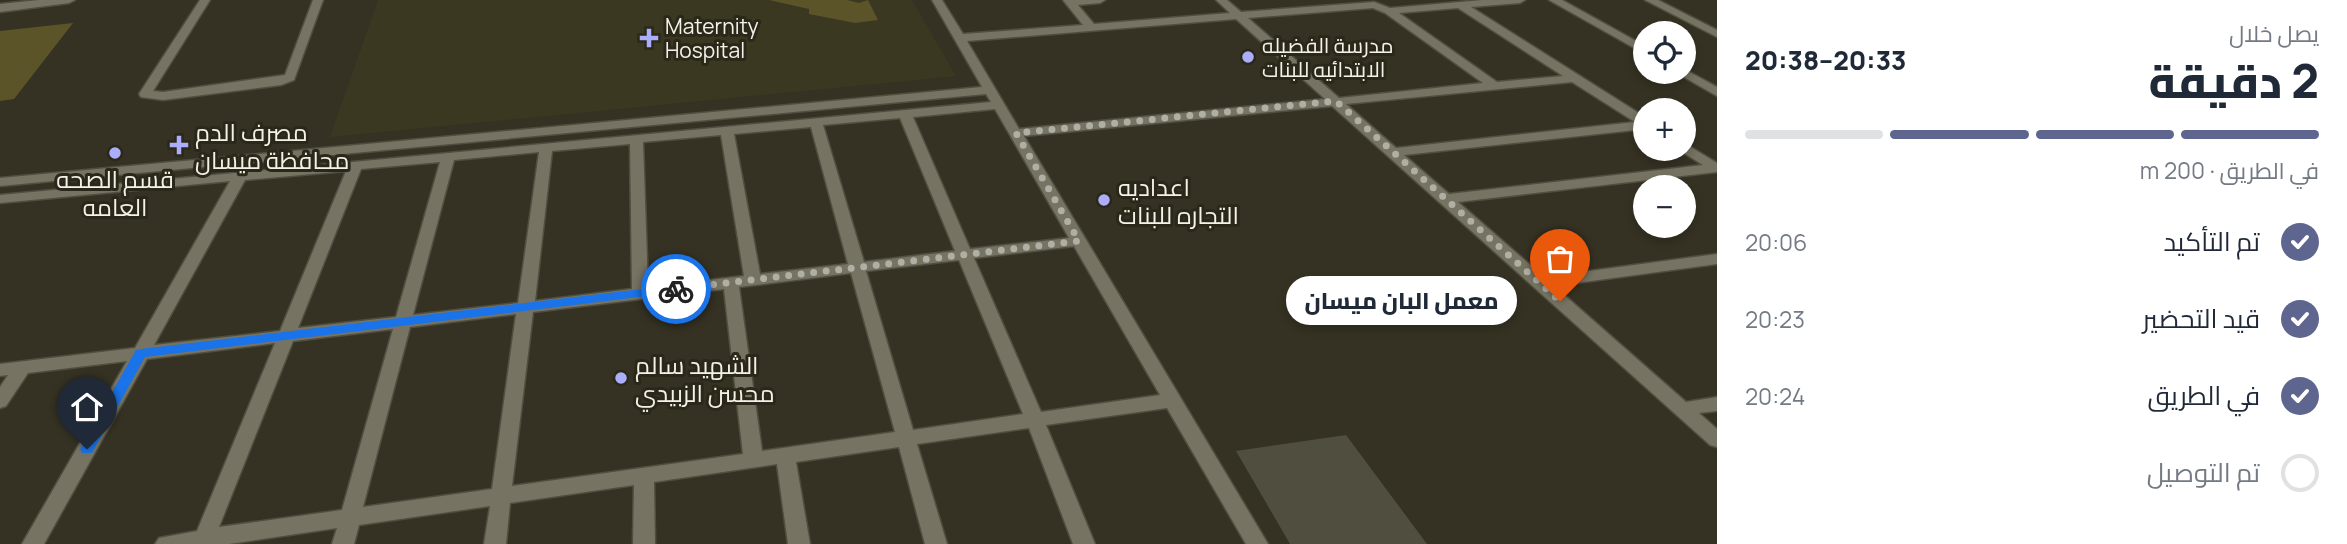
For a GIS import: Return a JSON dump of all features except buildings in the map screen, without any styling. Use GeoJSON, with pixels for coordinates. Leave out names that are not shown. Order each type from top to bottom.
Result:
{"type":"FeatureCollection","features":[{"type":"Feature","properties":{"kind":"street"},"geometry":{"type":"LineString","coordinates":[[0,8],[69,0]]}},
{"type":"Feature","properties":{"kind":"street"},"geometry":{"type":"LineString","coordinates":[[205,0],[145,94],[152,96],[202,91],[281,81],[290,77],[318,0]]}},
{"type":"Feature","properties":{"kind":"street"},"geometry":{"type":"LineString","coordinates":[[937,0],[1257,544]]}},
{"type":"Feature","properties":{"kind":"street"},"geometry":{"type":"LineString","coordinates":[[1069,1],[1100,0]]}},
{"type":"Feature","properties":{"kind":"street"},"geometry":{"type":"LineString","coordinates":[[1221,0],[1717,440]]}},
{"type":"Feature","properties":{"kind":"street"},"geometry":{"type":"LineString","coordinates":[[1297,0],[1308,9]]}},
{"type":"Feature","properties":{"kind":"street"},"geometry":{"type":"LineString","coordinates":[[1389,11],[1520,0]]}},
{"type":"Feature","properties":{"kind":"street"},"geometry":{"type":"LineString","coordinates":[[1554,0],[1633,44]]}},
{"type":"Feature","properties":{"kind":"street"},"geometry":{"type":"LineString","coordinates":[[1650,0],[1717,34]]}},
{"type":"Feature","properties":{"kind":"street"},"geometry":{"type":"LineString","coordinates":[[1069,1],[1091,27]]}},
{"type":"Feature","properties":{"kind":"street"},"geometry":{"type":"LineString","coordinates":[[960,38],[1308,9],[1359,2],[1389,11],[1495,86]]}},
{"type":"Feature","properties":{"kind":"street"},"geometry":{"type":"LineString","coordinates":[[1460,5],[1633,116]]}},
{"type":"Feature","properties":{"kind":"street"},"geometry":{"type":"LineString","coordinates":[[1016,133],[1574,78]]}},
{"type":"Feature","properties":{"kind":"street"},"geometry":{"type":"LineString","coordinates":[[1696,80],[1717,92]]}},
{"type":"Feature","properties":{"kind":"street"},"geometry":{"type":"LineString","coordinates":[[0,182],[991,90]]}},
{"type":"Feature","properties":{"kind":"street"},"geometry":{"type":"LineString","coordinates":[[0,199],[999,105]]}},
{"type":"Feature","properties":{"kind":"street"},"geometry":{"type":"LineString","coordinates":[[905,114],[1035,420],[1084,544]]}},
{"type":"Feature","properties":{"kind":"street"},"geometry":{"type":"LineString","coordinates":[[816,122],[936,544]]}},
{"type":"Feature","properties":{"kind":"street"},"geometry":{"type":"LineString","coordinates":[[1393,152],[1633,125]]}},
{"type":"Feature","properties":{"kind":"street"},"geometry":{"type":"LineString","coordinates":[[727,131],[752,280]]}},
{"type":"Feature","properties":{"kind":"street"},"geometry":{"type":"LineString","coordinates":[[479,155],[483,137]]}},
{"type":"Feature","properties":{"kind":"street"},"geometry":{"type":"LineString","coordinates":[[636,139],[640,294]]}},
{"type":"Feature","properties":{"kind":"street"},"geometry":{"type":"LineString","coordinates":[[495,544],[546,148]]}},
{"type":"Feature","properties":{"kind":"street"},"geometry":{"type":"LineString","coordinates":[[1696,155],[1716,168]]}},
{"type":"Feature","properties":{"kind":"street"},"geometry":{"type":"LineString","coordinates":[[343,544],[448,157]]}},
{"type":"Feature","properties":{"kind":"street"},"geometry":{"type":"LineString","coordinates":[[203,541],[355,166]]}},
{"type":"Feature","properties":{"kind":"street"},"geometry":{"type":"LineString","coordinates":[[1446,199],[1716,168]]}},
{"type":"Feature","properties":{"kind":"street"},"geometry":{"type":"LineString","coordinates":[[33,544],[240,177]]}},
{"type":"Feature","properties":{"kind":"street"},"geometry":{"type":"LineString","coordinates":[[0,370],[1079,241]]}},
{"type":"Feature","properties":{"kind":"street"},"geometry":{"type":"LineString","coordinates":[[1540,283],[1717,259]]}},
{"type":"Feature","properties":{"kind":"street"},"geometry":{"type":"LineString","coordinates":[[731,283],[752,460]]}},
{"type":"Feature","properties":{"kind":"street"},"geometry":{"type":"LineString","coordinates":[[0,401],[23,367]]}},
{"type":"Feature","properties":{"kind":"street"},"geometry":{"type":"LineString","coordinates":[[166,544],[203,541],[1172,400]]}},
{"type":"Feature","properties":{"kind":"street"},"geometry":{"type":"LineString","coordinates":[[1682,409],[1717,404]]}},
{"type":"Feature","properties":{"kind":"street"},"geometry":{"type":"LineString","coordinates":[[785,456],[799,544]]}},
{"type":"Feature","properties":{"kind":"street"},"geometry":{"type":"LineString","coordinates":[[644,476],[644,544]]}},
{"type":"Feature","properties":{"kind":"shaded area","name":"Maternity Hospital"},"geometry":{"type":"Polygon","coordinates":[[[378,0],[912,0],[956,76],[330,137],[378,0]]]}},
{"type":"Feature","properties":{"kind":"shaded area"},"geometry":{"type":"Polygon","coordinates":[[[769,0],[847,0],[859,3],[868,0],[878,20],[855,23],[809,14],[809,9],[769,0]]]}},
{"type":"Feature","properties":{"kind":"shaded area"},"geometry":{"type":"Polygon","coordinates":[[[73,23],[14,99],[0,101],[0,31],[73,23]]]}},
{"type":"Feature","properties":{"kind":"way so far"},"geometry":{"type":"LineString","coordinates":[[676,289],[1079,241],[1016,133],[1336,101],[1560,301]]}},
{"type":"Feature","properties":{"kind":"place","name":"Maternity Hospital"},"geometry":{"type":"Point","coordinates":[649,38]}},
{"type":"Feature","properties":{"kind":"place","name":"مدرسة الفضيله الابتدائيه للبنات"},"geometry":{"type":"Point","coordinates":[1248,57]}},
{"type":"Feature","properties":{"kind":"place","name":"مصرف الدم محافظة ميسان"},"geometry":{"type":"Point","coordinates":[179,145]}},
{"type":"Feature","properties":{"kind":"place","name":"قسم الصحه العامه"},"geometry":{"type":"Point","coordinates":[115,153]}},
{"type":"Feature","properties":{"kind":"place","name":"اعداديه التجاره للبنات"},"geometry":{"type":"Point","coordinates":[1104,200]}},
{"type":"Feature","properties":{"kind":"place","name":"معمل البان ميسان"},"geometry":{"type":"Point","coordinates":[1560,301]}},
{"type":"Feature","properties":{"kind":"place","name":"الشهيد سالم محسن الزبيدي"},"geometry":{"type":"Point","coordinates":[621,378]}},
{"type":"Feature","properties":{"kind":"route"},"geometry":{"type":"LineString","coordinates":[[87,449],[141,353],[676,289]]}}]}
